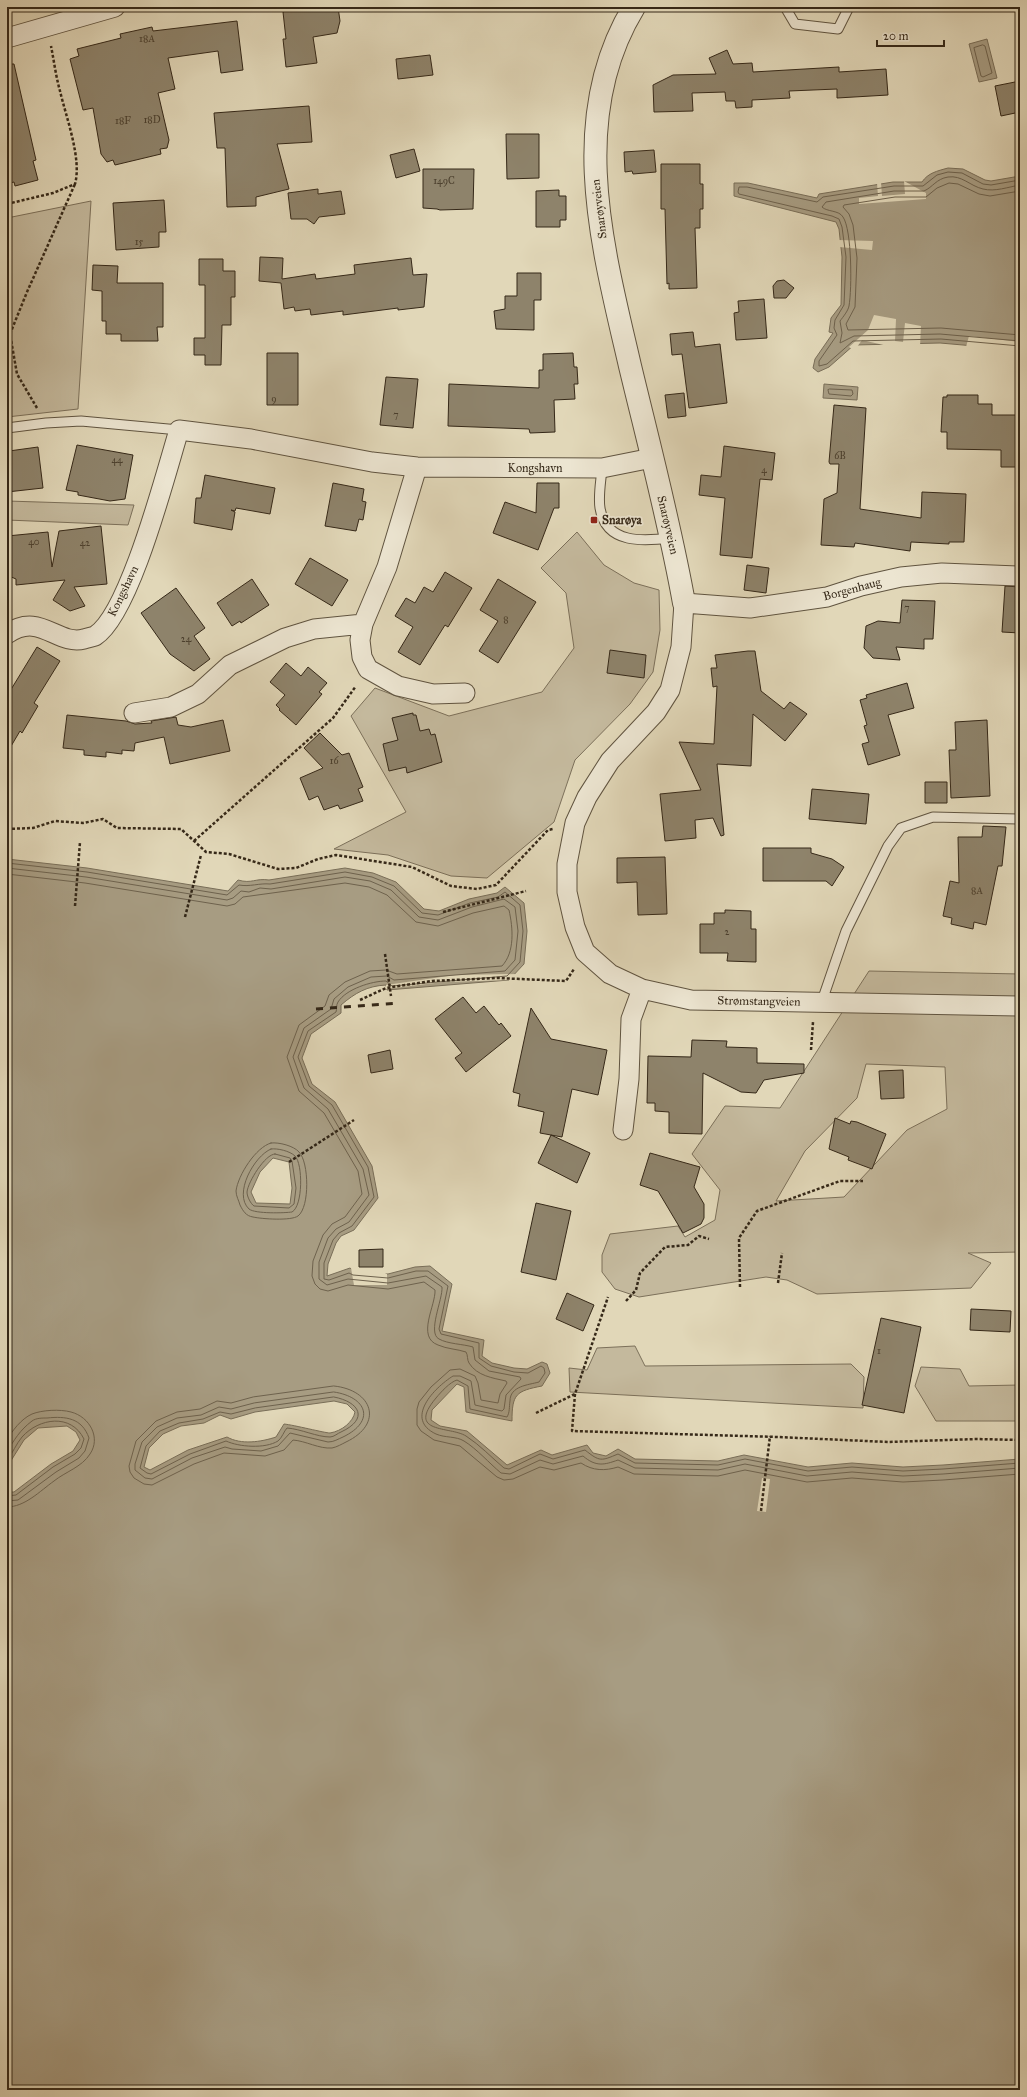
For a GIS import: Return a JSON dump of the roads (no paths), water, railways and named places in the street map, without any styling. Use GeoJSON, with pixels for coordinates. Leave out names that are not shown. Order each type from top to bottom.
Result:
{"type":"FeatureCollection","features":[{"type":"Feature","properties":{"kind":"street"},"geometry":{"type":"LineString","coordinates":[[7,38],[47,26],[77,12],[115,7]]}},
{"type":"Feature","properties":{"kind":"street","name":"Snarøyveien"},"geometry":{"type":"LineString","coordinates":[[634,7],[618,39],[601,90],[594,142],[595,172],[598,211],[611,284],[672,538],[684,603],[681,647],[670,690],[656,712],[610,760],[587,797],[575,823],[567,864],[567,892],[575,927],[585,952],[610,974],[642,989]]}},
{"type":"Feature","properties":{"kind":"street","name":"Kongshavn"},"geometry":{"type":"LineString","coordinates":[[7,634],[18,626],[41,627],[76,641],[95,636],[111,618],[134,574],[179,430],[251,439],[372,462],[417,467],[602,468],[652,458]]}},
{"type":"Feature","properties":{"kind":"street"},"geometry":{"type":"LineString","coordinates":[[417,467],[387,567],[363,624],[360,640],[362,658],[368,669],[398,686],[433,694],[465,693]]}},
{"type":"Feature","properties":{"kind":"street","name":"Borgenhaug"},"geometry":{"type":"LineString","coordinates":[[684,603],[750,608],[827,597],[861,586],[901,577],[942,573],[1020,576]]}},
{"type":"Feature","properties":{"kind":"street"},"geometry":{"type":"LineString","coordinates":[[134,713],[171,707],[198,694],[230,665],[285,638],[314,629],[363,624]]}},
{"type":"Feature","properties":{"kind":"street"},"geometry":{"type":"LineString","coordinates":[[623,1130],[629,1079],[631,1018],[642,989]]}},
{"type":"Feature","properties":{"kind":"street","name":"Strømstangveien"},"geometry":{"type":"LineString","coordinates":[[642,989],[691,1000],[819,1001],[1020,1006]]}},
{"type":"Feature","properties":{"kind":"lane"},"geometry":{"type":"LineString","coordinates":[[785,7],[795,24],[838,28],[849,7]]}},
{"type":"Feature","properties":{"kind":"lane","name":"Kongshavn"},"geometry":{"type":"LineString","coordinates":[[7,428],[46,423],[89,422],[179,430]]}},
{"type":"Feature","properties":{"kind":"lane"},"geometry":{"type":"LineString","coordinates":[[602,468],[599,499],[600,510],[608,526],[620,535],[633,540],[642,541],[672,538]]}},
{"type":"Feature","properties":{"kind":"lane"},"geometry":{"type":"LineString","coordinates":[[819,1001],[846,931],[888,846],[901,828],[933,817],[1020,819]]}},
{"type":"Feature","properties":{"kind":"water"},"geometry":{"type":"Polygon","coordinates":[[[987,39],[997,78],[979,82],[969,44],[987,39]]]}},
{"type":"Feature","properties":{"kind":"water"},"geometry":{"type":"Polygon","coordinates":[[[948,168],[963,169],[985,180],[991,181],[1020,176],[1020,350],[940,343],[854,345],[829,367],[818,372],[813,368],[815,359],[833,333],[829,332],[831,318],[841,305],[842,257],[839,229],[836,222],[734,196],[734,183],[748,183],[817,198],[819,194],[893,182],[922,182],[930,174],[948,168]]]}},
{"type":"Feature","properties":{"kind":"water"},"geometry":{"type":"Polygon","coordinates":[[[824,384],[858,387],[857,400],[823,398],[824,384]]]}},
{"type":"Feature","properties":{"kind":"water"},"geometry":{"type":"Polygon","coordinates":[[[7,859],[87,868],[228,891],[238,880],[269,880],[345,868],[373,873],[396,882],[424,909],[439,911],[469,899],[497,893],[505,887],[524,903],[527,931],[524,964],[509,980],[387,990],[386,985],[373,987],[356,994],[346,1001],[341,1005],[341,1013],[311,1034],[302,1058],[312,1084],[335,1102],[372,1166],[378,1198],[354,1230],[341,1236],[336,1243],[328,1264],[327,1276],[350,1268],[354,1271],[388,1274],[415,1267],[430,1266],[452,1284],[442,1331],[484,1340],[482,1356],[492,1363],[514,1368],[527,1369],[542,1362],[547,1364],[550,1373],[542,1386],[526,1390],[517,1395],[513,1405],[512,1421],[466,1412],[464,1387],[457,1384],[432,1410],[431,1420],[440,1426],[467,1431],[507,1465],[541,1450],[552,1455],[587,1445],[593,1453],[606,1456],[618,1449],[635,1459],[718,1461],[744,1455],[808,1467],[852,1463],[903,1467],[1020,1459],[1020,2090],[7,2090],[7,1492],[14,1492],[51,1464],[73,1451],[80,1440],[76,1432],[67,1426],[38,1428],[24,1440],[7,1467],[7,859]],[[273,1158],[260,1172],[251,1192],[256,1203],[290,1204],[292,1188],[289,1162],[273,1158]],[[334,1401],[255,1412],[231,1419],[220,1415],[204,1423],[181,1426],[163,1434],[149,1448],[144,1467],[150,1470],[188,1450],[227,1437],[233,1440],[251,1442],[276,1437],[284,1424],[327,1433],[334,1432],[343,1428],[349,1423],[355,1412],[347,1404],[334,1401]]]}},
{"type":"Feature","properties":{"kind":"railway"},"geometry":{"type":"LineString","coordinates":[[316,1009],[399,1003]]}},
{"type":"Feature","properties":{"kind":"place","name":"Snarøya"},"geometry":{"type":"Point","coordinates":[594,520]}}]}
